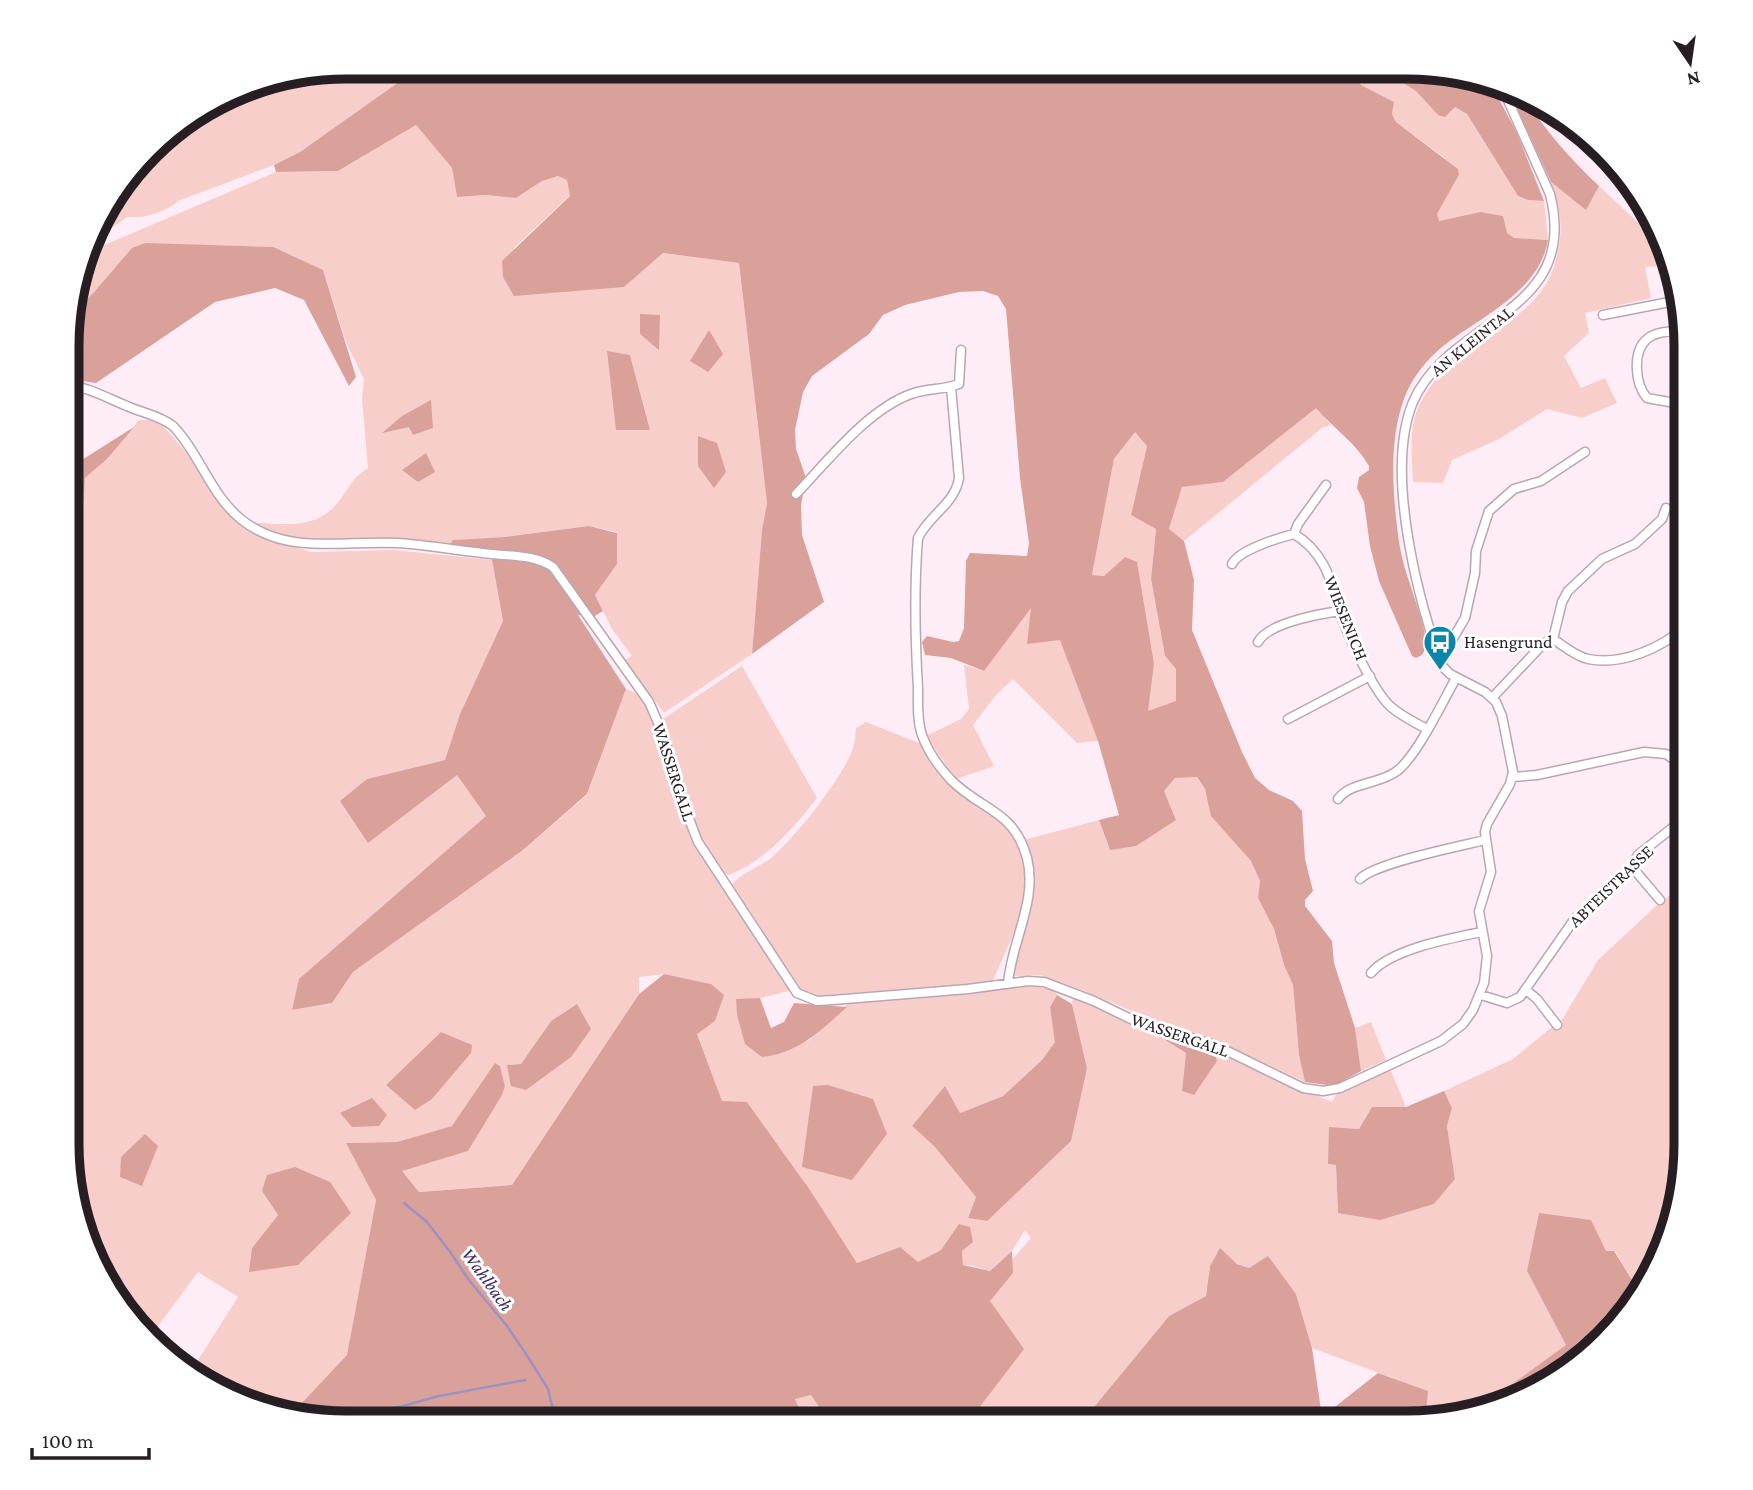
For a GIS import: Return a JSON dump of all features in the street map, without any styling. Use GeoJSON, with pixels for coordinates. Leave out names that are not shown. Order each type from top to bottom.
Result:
{"type":"FeatureCollection","features":[{"type":"Feature","properties":{"kind":"street","name":"AN KLEINTAL"},"geometry":{"type":"LineString","coordinates":[[1436,650],[1407,531],[1402,455],[1409,412],[1425,380],[1440,364],[1505,314],[1534,287],[1544,272],[1554,240],[1554,211],[1550,194],[1507,98]]}},
{"type":"Feature","properties":{"kind":"street"},"geometry":{"type":"LineString","coordinates":[[1603,315],[1671,302]]}},
{"type":"Feature","properties":{"kind":"street"},"geometry":{"type":"LineString","coordinates":[[1674,332],[1657,334],[1646,340],[1637,362],[1638,380],[1647,398],[1674,403]]}},
{"type":"Feature","properties":{"kind":"street"},"geometry":{"type":"LineString","coordinates":[[796,494],[846,442],[891,404],[913,393],[959,384],[961,350]]}},
{"type":"Feature","properties":{"kind":"street","name":"WASSERGALL"},"geometry":{"type":"LineString","coordinates":[[79,387],[165,420],[173,426],[233,512],[263,533],[306,544],[337,546],[395,543],[530,557],[546,562],[649,702],[664,736],[680,796],[698,842],[797,993],[817,1001],[1028,981],[1044,982],[1094,1001],[1137,1022],[1215,1045],[1294,1083],[1314,1090],[1331,1091],[1418,1053],[1452,1033],[1463,1024],[1481,995]]}},
{"type":"Feature","properties":{"kind":"street"},"geometry":{"type":"LineString","coordinates":[[951,387],[958,487],[953,496],[928,521],[918,538],[916,663],[919,719],[927,746],[950,778],[1013,826],[1020,836],[1028,862],[1029,885],[1026,909],[1009,966],[1008,984]]}},
{"type":"Feature","properties":{"kind":"street"},"geometry":{"type":"LineString","coordinates":[[1558,1025],[1526,990],[1511,1002],[1481,995],[1487,969],[1479,904],[1491,872],[1485,839],[1487,824],[1513,777],[1513,765],[1502,716],[1492,698],[1456,678],[1443,667],[1436,650],[1452,640],[1465,618],[1475,573],[1476,551],[1489,511],[1514,489],[1541,481],[1585,452]]}},
{"type":"Feature","properties":{"kind":"street"},"geometry":{"type":"LineString","coordinates":[[1232,564],[1237,555],[1294,534],[1298,524],[1326,485]]}},
{"type":"Feature","properties":{"kind":"street"},"geometry":{"type":"LineString","coordinates":[[1492,698],[1543,644],[1553,639],[1562,602],[1568,591],[1602,559],[1635,544],[1662,519],[1666,508]]}},
{"type":"Feature","properties":{"kind":"street","name":"WIESENICH"},"geometry":{"type":"LineString","coordinates":[[1294,534],[1311,547],[1325,566],[1349,636],[1390,706],[1427,729]]}},
{"type":"Feature","properties":{"kind":"street"},"geometry":{"type":"LineString","coordinates":[[1258,642],[1263,634],[1298,620],[1340,611]]}},
{"type":"Feature","properties":{"kind":"street"},"geometry":{"type":"LineString","coordinates":[[1553,639],[1581,656],[1607,660],[1656,648],[1674,635]]}},
{"type":"Feature","properties":{"kind":"street"},"geometry":{"type":"LineString","coordinates":[[1288,719],[1370,676]]}},
{"type":"Feature","properties":{"kind":"street"},"geometry":{"type":"LineString","coordinates":[[1338,799],[1346,791],[1378,782],[1396,772],[1411,756],[1456,678]]}},
{"type":"Feature","properties":{"kind":"street"},"geometry":{"type":"LineString","coordinates":[[1513,777],[1537,775],[1644,752],[1666,754],[1674,760]]}},
{"type":"Feature","properties":{"kind":"street","name":"ABTEISTRASSE"},"geometry":{"type":"LineString","coordinates":[[1526,990],[1558,939],[1576,917],[1632,867],[1638,855],[1674,826]]}},
{"type":"Feature","properties":{"kind":"street"},"geometry":{"type":"LineString","coordinates":[[1360,879],[1367,873],[1394,864],[1485,839]]}},
{"type":"Feature","properties":{"kind":"street"},"geometry":{"type":"LineString","coordinates":[[1632,867],[1660,900]]}},
{"type":"Feature","properties":{"kind":"street"},"geometry":{"type":"LineString","coordinates":[[1371,973],[1383,963],[1429,944],[1482,932]]}},
{"type":"Feature","properties":{"kind":"shaded area"},"geometry":{"type":"Polygon","coordinates":[[[403,79],[300,152],[274,165],[178,201],[154,214],[127,217],[103,235],[124,197],[157,157],[183,134],[227,106],[276,88],[310,81],[403,79]]]}},
{"type":"Feature","properties":{"kind":"shaded area"},"geometry":{"type":"Polygon","coordinates":[[[403,79],[604,79],[620,82],[644,79],[1359,79],[1361,85],[1394,102],[1392,114],[1396,122],[1458,169],[1459,175],[1437,214],[1439,221],[1480,212],[1503,216],[1507,233],[1514,238],[1548,240],[1533,275],[1520,289],[1442,347],[1425,364],[1407,392],[1399,416],[1393,470],[1397,525],[1405,567],[1424,628],[1426,646],[1422,655],[1416,658],[1412,656],[1379,581],[1370,546],[1364,502],[1357,488],[1359,477],[1369,470],[1369,466],[1358,450],[1316,408],[1223,482],[1182,487],[1169,529],[1184,541],[1194,580],[1192,630],[1242,752],[1255,778],[1269,790],[1293,801],[1302,811],[1305,859],[1313,891],[1305,900],[1305,906],[1332,941],[1334,963],[1355,1028],[1361,1071],[1334,1086],[1305,1082],[1299,1055],[1293,985],[1274,929],[1258,898],[1260,881],[1251,861],[1211,816],[1205,789],[1197,777],[1175,778],[1164,791],[1176,820],[1136,846],[1110,850],[1099,820],[1119,815],[1098,741],[1060,640],[1027,644],[1031,608],[984,671],[951,658],[925,655],[922,642],[927,636],[959,641],[964,628],[966,561],[970,553],[1027,556],[1029,543],[1020,478],[1006,309],[998,296],[983,291],[959,292],[905,305],[883,315],[869,334],[812,376],[803,392],[795,430],[796,449],[806,478],[801,505],[802,535],[824,602],[752,654],[762,530],[767,503],[739,263],[663,253],[624,287],[514,296],[503,277],[502,261],[570,196],[567,180],[558,176],[542,181],[516,198],[486,195],[457,197],[452,168],[416,125],[338,171],[276,172],[274,165],[300,152],[403,79]],[[1135,432],[1114,459],[1092,575],[1104,576],[1125,557],[1137,562],[1154,664],[1148,711],[1176,701],[1176,669],[1165,656],[1151,579],[1156,529],[1131,515],[1147,446],[1135,432]]]}},
{"type":"Feature","properties":{"kind":"shaded area"},"geometry":{"type":"Polygon","coordinates":[[[604,79],[644,79],[620,82],[604,79]]]}},
{"type":"Feature","properties":{"kind":"shaded area"},"geometry":{"type":"Polygon","coordinates":[[[1359,79],[1396,79],[1416,91],[1438,115],[1455,107],[1467,114],[1518,196],[1544,201],[1548,240],[1514,238],[1480,212],[1439,221],[1436,219],[1459,175],[1445,158],[1396,122],[1392,114],[1394,102],[1361,85],[1359,79]]]}},
{"type":"Feature","properties":{"kind":"shaded area"},"geometry":{"type":"Polygon","coordinates":[[[1396,79],[1443,81],[1496,94],[1517,133],[1544,201],[1518,196],[1467,114],[1455,107],[1445,117],[1438,115],[1416,91],[1396,79]]]}},
{"type":"Feature","properties":{"kind":"shaded area"},"geometry":{"type":"Polygon","coordinates":[[[1513,100],[1533,110],[1556,141],[1599,186],[1586,210],[1551,182],[1513,100]]]}},
{"type":"Feature","properties":{"kind":"shaded area"},"geometry":{"type":"Polygon","coordinates":[[[416,125],[452,168],[457,197],[486,195],[516,198],[542,181],[558,176],[567,180],[570,195],[513,249],[624,287],[663,253],[739,263],[767,503],[762,530],[752,654],[664,713],[625,660],[632,656],[612,629],[595,595],[617,564],[617,532],[589,526],[504,537],[453,540],[449,546],[367,538],[331,542],[291,538],[258,527],[256,523],[304,523],[324,515],[333,508],[355,478],[368,468],[362,399],[364,379],[346,342],[323,270],[95,291],[82,305],[97,248],[276,172],[338,171],[416,125]],[[607,352],[650,430],[630,355],[607,352]]]}},
{"type":"Feature","properties":{"kind":"shaded area"},"geometry":{"type":"Polygon","coordinates":[[[1551,182],[1586,209],[1599,186],[1650,234],[1662,266],[1645,267],[1651,298],[1585,313],[1589,333],[1564,356],[1581,388],[1605,378],[1617,403],[1582,418],[1547,409],[1499,439],[1452,460],[1443,483],[1413,482],[1412,442],[1414,422],[1420,404],[1445,368],[1529,306],[1540,293],[1550,278],[1560,239],[1557,202],[1551,182]]]}},
{"type":"Feature","properties":{"kind":"shaded area"},"geometry":{"type":"Polygon","coordinates":[[[146,243],[273,247],[323,270],[356,377],[349,386],[304,300],[275,288],[215,302],[96,383],[79,380],[82,305],[132,248],[146,243]]]}},
{"type":"Feature","properties":{"kind":"shaded area"},"geometry":{"type":"Polygon","coordinates":[[[640,314],[660,315],[659,350],[640,334],[640,314]]]}},
{"type":"Feature","properties":{"kind":"shaded area"},"geometry":{"type":"Polygon","coordinates":[[[709,330],[723,354],[708,372],[690,361],[709,330]]]}},
{"type":"Feature","properties":{"kind":"shaded area"},"geometry":{"type":"Polygon","coordinates":[[[607,351],[630,355],[650,430],[616,430],[607,351]]]}},
{"type":"Feature","properties":{"kind":"shaded area"},"geometry":{"type":"Polygon","coordinates":[[[431,400],[433,428],[413,435],[409,427],[382,433],[402,416],[431,400]]]}},
{"type":"Feature","properties":{"kind":"shaded area"},"geometry":{"type":"Polygon","coordinates":[[[1316,407],[1331,425],[1322,428],[1184,541],[1169,530],[1182,487],[1223,482],[1316,407]]]}},
{"type":"Feature","properties":{"kind":"shaded area"},"geometry":{"type":"Polygon","coordinates":[[[139,420],[158,420],[189,456],[225,510],[255,534],[311,552],[394,550],[492,560],[503,621],[460,714],[445,760],[367,779],[457,774],[486,816],[300,979],[292,1010],[332,1003],[353,972],[523,850],[587,795],[626,689],[641,695],[648,706],[690,834],[789,991],[737,1000],[745,1044],[808,1041],[849,1003],[1028,985],[1054,990],[1057,995],[1050,1007],[1056,1041],[1042,1060],[1003,1096],[960,1113],[945,1087],[912,1126],[935,1147],[976,1197],[968,1218],[987,1221],[1087,1068],[1072,1004],[1073,997],[1157,1035],[1186,1053],[1182,1090],[1217,1061],[1215,1052],[1332,1102],[1336,1095],[1390,1069],[1406,1107],[1372,1107],[1359,1129],[1329,1127],[1329,1164],[1336,1165],[1338,1213],[1415,1208],[1434,1204],[1455,1179],[1447,1126],[1452,1108],[1444,1091],[1513,1059],[1563,1018],[1598,960],[1674,892],[1674,1162],[1665,1214],[1647,1263],[1635,1284],[1615,1251],[1527,1271],[1567,1345],[1496,1396],[1460,1406],[1426,1411],[1427,1391],[1312,1348],[1296,1294],[1267,1257],[1249,1268],[1237,1264],[1220,1249],[1210,1266],[1206,1296],[1169,1316],[1091,1411],[971,1411],[990,1301],[1012,1273],[1012,1260],[1031,1238],[1025,1230],[1012,1251],[990,1271],[963,1265],[962,1251],[941,1250],[917,1263],[900,1247],[857,1263],[810,1190],[747,1102],[722,1102],[697,1033],[715,1021],[711,984],[664,974],[639,977],[639,994],[512,1185],[419,1192],[401,1170],[502,1095],[505,1086],[500,1066],[452,1126],[397,1142],[346,1143],[376,1200],[347,1356],[300,1407],[260,1397],[227,1384],[195,1365],[238,1297],[198,1272],[155,1331],[134,1307],[106,1263],[88,1214],[81,1180],[79,510],[83,509],[85,478],[107,459],[139,420]],[[577,1004],[551,1021],[521,1064],[508,1065],[526,1090],[533,1083],[577,1004]],[[441,1032],[386,1085],[416,1110],[441,1032]],[[813,1087],[811,1109],[851,1180],[813,1087]],[[262,1191],[278,1215],[252,1248],[351,1212],[262,1191]]]}},
{"type":"Feature","properties":{"kind":"shaded area"},"geometry":{"type":"Polygon","coordinates":[[[134,427],[107,459],[85,478],[83,509],[79,510],[79,462],[134,427]]]}},
{"type":"Feature","properties":{"kind":"shaded area"},"geometry":{"type":"Polygon","coordinates":[[[1135,431],[1147,446],[1131,515],[1156,529],[1151,579],[1165,656],[1176,669],[1176,701],[1147,712],[1154,664],[1125,557],[1104,576],[1092,575],[1114,459],[1135,431]]]}},
{"type":"Feature","properties":{"kind":"shaded area"},"geometry":{"type":"Polygon","coordinates":[[[698,436],[717,443],[726,472],[714,488],[698,466],[698,436]]]}},
{"type":"Feature","properties":{"kind":"shaded area"},"geometry":{"type":"Polygon","coordinates":[[[426,453],[435,472],[418,482],[402,470],[426,453]]]}},
{"type":"Feature","properties":{"kind":"shaded area"},"geometry":{"type":"Polygon","coordinates":[[[589,526],[617,533],[617,564],[595,595],[603,611],[593,617],[578,615],[626,689],[587,794],[523,850],[353,972],[332,1003],[292,1010],[299,979],[486,816],[457,775],[368,843],[340,801],[367,779],[445,760],[460,714],[503,621],[492,560],[497,551],[449,546],[453,540],[504,537],[589,526]]]}},
{"type":"Feature","properties":{"kind":"shaded area"},"geometry":{"type":"Polygon","coordinates":[[[1031,606],[1060,639],[1098,741],[1077,743],[1013,679],[996,695],[973,725],[994,766],[956,779],[926,736],[961,719],[969,709],[964,665],[984,671],[1031,606]]]}},
{"type":"Feature","properties":{"kind":"shaded area"},"geometry":{"type":"Polygon","coordinates":[[[742,666],[817,798],[767,852],[729,875],[722,873],[710,855],[692,818],[663,719],[742,666]]]}},
{"type":"Feature","properties":{"kind":"shaded area"},"geometry":{"type":"Polygon","coordinates":[[[866,722],[922,744],[942,777],[959,793],[1010,828],[1020,847],[1027,884],[1022,914],[992,983],[813,996],[797,989],[753,923],[732,885],[771,858],[806,821],[842,771],[854,744],[856,728],[866,722]]]}},
{"type":"Feature","properties":{"kind":"shaded area"},"geometry":{"type":"Polygon","coordinates":[[[1196,777],[1205,789],[1212,816],[1251,861],[1260,881],[1258,898],[1274,929],[1293,985],[1299,1055],[1305,1082],[1211,1038],[1170,1027],[1077,988],[1040,975],[1013,976],[1029,909],[1030,877],[1024,840],[1099,820],[1109,848],[1176,820],[1164,791],[1175,778],[1196,777]]]}},
{"type":"Feature","properties":{"kind":"shaded area"},"geometry":{"type":"Polygon","coordinates":[[[664,974],[711,984],[724,995],[715,1021],[697,1034],[722,1101],[747,1102],[810,1190],[857,1263],[900,1247],[918,1262],[941,1250],[959,1224],[970,1227],[973,1242],[962,1251],[963,1265],[990,1271],[1012,1251],[1013,1273],[990,1301],[1024,1349],[977,1411],[822,1411],[811,1395],[795,1399],[800,1411],[328,1411],[300,1407],[347,1355],[376,1200],[346,1143],[397,1142],[452,1126],[495,1063],[500,1066],[505,1086],[468,1151],[402,1171],[419,1192],[512,1185],[639,994],[664,974]]]}},
{"type":"Feature","properties":{"kind":"shaded area"},"geometry":{"type":"Polygon","coordinates":[[[1057,995],[1072,1004],[1087,1068],[1071,1141],[987,1221],[968,1218],[976,1197],[935,1147],[912,1126],[945,1086],[960,1113],[1003,1096],[1042,1060],[1055,1042],[1050,1007],[1057,995]]]}},
{"type":"Feature","properties":{"kind":"shaded area"},"geometry":{"type":"Polygon","coordinates":[[[760,998],[771,1028],[784,1022],[794,1003],[847,1007],[798,1046],[762,1057],[745,1044],[737,1015],[736,999],[760,998]]]}},
{"type":"Feature","properties":{"kind":"shaded area"},"geometry":{"type":"Polygon","coordinates":[[[577,1004],[591,1029],[571,1057],[526,1090],[511,1086],[507,1065],[521,1064],[551,1021],[577,1004]]]}},
{"type":"Feature","properties":{"kind":"shaded area"},"geometry":{"type":"Polygon","coordinates":[[[1371,1022],[1386,1060],[1361,1071],[1355,1028],[1371,1022]]]}},
{"type":"Feature","properties":{"kind":"shaded area"},"geometry":{"type":"Polygon","coordinates":[[[441,1032],[472,1045],[471,1053],[432,1099],[415,1110],[386,1085],[441,1032]]]}},
{"type":"Feature","properties":{"kind":"shaded area"},"geometry":{"type":"Polygon","coordinates":[[[1157,1035],[1215,1052],[1217,1061],[1194,1095],[1182,1091],[1186,1053],[1157,1035]]]}},
{"type":"Feature","properties":{"kind":"shaded area"},"geometry":{"type":"Polygon","coordinates":[[[828,1085],[873,1099],[887,1134],[852,1180],[802,1167],[813,1086],[828,1085]]]}},
{"type":"Feature","properties":{"kind":"shaded area"},"geometry":{"type":"Polygon","coordinates":[[[1444,1091],[1452,1108],[1447,1126],[1455,1179],[1434,1204],[1380,1220],[1338,1213],[1336,1165],[1328,1164],[1329,1127],[1359,1129],[1372,1107],[1406,1107],[1444,1091]]]}},
{"type":"Feature","properties":{"kind":"shaded area"},"geometry":{"type":"Polygon","coordinates":[[[372,1098],[387,1115],[379,1126],[352,1127],[340,1113],[372,1098]]]}},
{"type":"Feature","properties":{"kind":"shaded area"},"geometry":{"type":"Polygon","coordinates":[[[145,1134],[158,1146],[142,1186],[120,1177],[121,1157],[145,1134]]]}},
{"type":"Feature","properties":{"kind":"shaded area"},"geometry":{"type":"Polygon","coordinates":[[[295,1167],[330,1182],[351,1213],[298,1265],[249,1272],[252,1248],[278,1215],[262,1191],[267,1175],[295,1167]]]}},
{"type":"Feature","properties":{"kind":"shaded area"},"geometry":{"type":"Polygon","coordinates":[[[1539,1213],[1591,1220],[1606,1251],[1614,1251],[1635,1284],[1608,1320],[1570,1356],[1541,1376],[1496,1396],[1566,1345],[1527,1271],[1539,1213]]]}},
{"type":"Feature","properties":{"kind":"shaded area"},"geometry":{"type":"Polygon","coordinates":[[[1220,1248],[1237,1264],[1249,1268],[1268,1256],[1296,1294],[1312,1348],[1321,1411],[1091,1411],[1169,1316],[1206,1296],[1210,1266],[1220,1248]]]}},
{"type":"Feature","properties":{"kind":"shaded area"},"geometry":{"type":"Polygon","coordinates":[[[1378,1373],[1428,1391],[1426,1411],[1330,1411],[1378,1373]]]}},
{"type":"Feature","properties":{"kind":"shaded area"},"geometry":{"type":"Polygon","coordinates":[[[811,1395],[822,1411],[800,1411],[795,1399],[811,1395]]]}},
{"type":"Feature","properties":{"kind":"waterway","name":"Wahlbach"},"geometry":{"type":"LineString","coordinates":[[404,1203],[427,1222],[468,1279],[507,1326],[548,1389],[553,1411]]}},
{"type":"Feature","properties":{"kind":"waterway","name":"Wahlbach"},"geometry":{"type":"LineString","coordinates":[[385,1411],[439,1396],[525,1380]]}},
{"type":"Feature","properties":{"kind":"place","name":"Hasengrund"},"geometry":{"type":"Point","coordinates":[1440,672]}}]}
